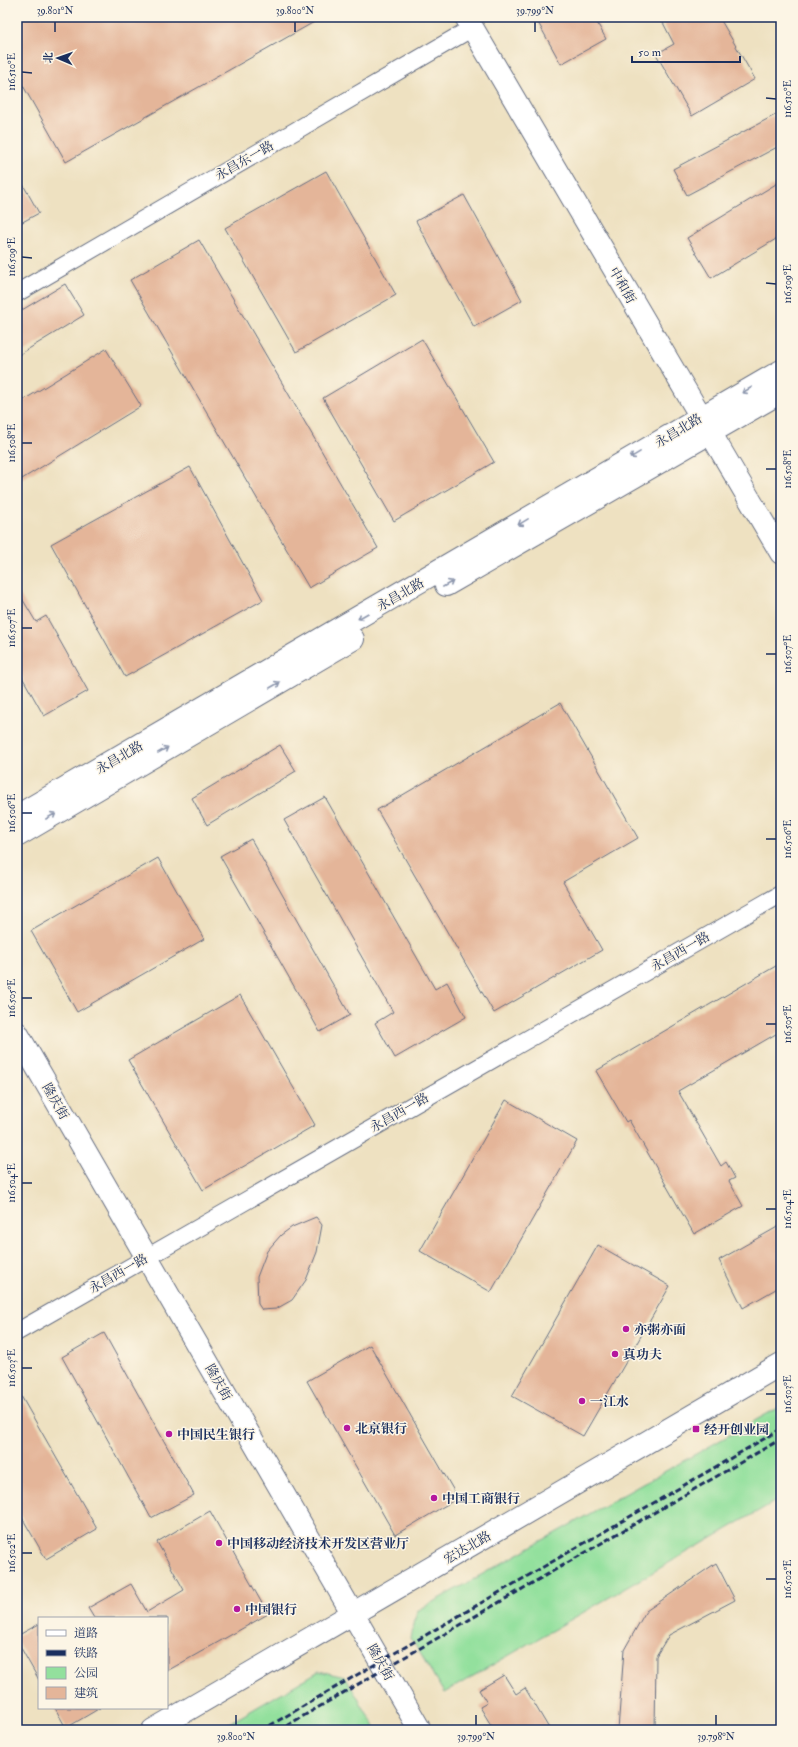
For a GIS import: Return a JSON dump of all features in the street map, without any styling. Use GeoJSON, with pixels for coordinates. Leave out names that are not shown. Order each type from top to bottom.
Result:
{"type":"FeatureCollection","features":[{"type":"Feature","properties":{"kind":"street","name":"永昌东一路"},"geometry":{"type":"LineString","coordinates":[[17,293],[469,22]]}},
{"type":"Feature","properties":{"kind":"street","name":"中和街"},"geometry":{"type":"LineString","coordinates":[[469,22],[781,553]]}},
{"type":"Feature","properties":{"kind":"street","name":"永昌北路"},"geometry":{"type":"LineString","coordinates":[[17,836],[397,614],[705,425],[781,371]]}},
{"type":"Feature","properties":{"kind":"street","name":"永昌北路"},"geometry":{"type":"LineString","coordinates":[[17,816],[475,551],[705,425],[781,392]]}},
{"type":"Feature","properties":{"kind":"street","name":"永昌西一路"},"geometry":{"type":"LineString","coordinates":[[17,1332],[146,1256],[781,894]]}},
{"type":"Feature","properties":{"kind":"street","name":"隆庆街"},"geometry":{"type":"LineString","coordinates":[[17,1033],[420,1730]]}},
{"type":"Feature","properties":{"kind":"street","name":"宏达北路"},"geometry":{"type":"LineString","coordinates":[[153,1730],[781,1364]]}},
{"type":"Feature","properties":{"kind":"green space"},"geometry":{"type":"Polygon","coordinates":[[[781,1406],[781,1498],[444,1693],[411,1638],[417,1611],[781,1406]]]}},
{"type":"Feature","properties":{"kind":"green space"},"geometry":{"type":"Polygon","coordinates":[[[319,1671],[345,1677],[377,1730],[218,1730],[319,1671]]]}},
{"type":"Feature","properties":{"kind":"building"},"geometry":{"type":"Polygon","coordinates":[[[17,17],[323,17],[66,162],[17,75],[17,17]]]}},
{"type":"Feature","properties":{"kind":"building"},"geometry":{"type":"Polygon","coordinates":[[[535,17],[594,17],[606,39],[561,64],[535,17]]]}},
{"type":"Feature","properties":{"kind":"building"},"geometry":{"type":"Polygon","coordinates":[[[660,17],[719,17],[755,79],[692,116],[656,54],[674,44],[660,17]]]}},
{"type":"Feature","properties":{"kind":"building"},"geometry":{"type":"Polygon","coordinates":[[[777,114],[781,122],[781,145],[687,195],[673,169],[777,114]]]}},
{"type":"Feature","properties":{"kind":"building"},"geometry":{"type":"Polygon","coordinates":[[[326,171],[396,295],[296,352],[225,228],[326,171]]]}},
{"type":"Feature","properties":{"kind":"building"},"geometry":{"type":"Polygon","coordinates":[[[17,174],[39,213],[17,225],[17,174]]]}},
{"type":"Feature","properties":{"kind":"building"},"geometry":{"type":"Polygon","coordinates":[[[781,181],[781,236],[711,278],[687,238],[781,181]]]}},
{"type":"Feature","properties":{"kind":"building"},"geometry":{"type":"Polygon","coordinates":[[[464,195],[522,300],[474,327],[416,221],[464,195]]]}},
{"type":"Feature","properties":{"kind":"building"},"geometry":{"type":"Polygon","coordinates":[[[199,240],[378,548],[309,588],[130,280],[199,240]]]}},
{"type":"Feature","properties":{"kind":"building"},"geometry":{"type":"Polygon","coordinates":[[[65,284],[84,315],[17,356],[17,313],[65,284]]]}},
{"type":"Feature","properties":{"kind":"building"},"geometry":{"type":"Polygon","coordinates":[[[422,339],[494,462],[394,521],[323,398],[422,339]]]}},
{"type":"Feature","properties":{"kind":"building"},"geometry":{"type":"Polygon","coordinates":[[[106,349],[141,406],[17,482],[17,404],[106,349]]]}},
{"type":"Feature","properties":{"kind":"building"},"geometry":{"type":"Polygon","coordinates":[[[190,467],[263,600],[125,677],[51,544],[190,467]]]}},
{"type":"Feature","properties":{"kind":"building"},"geometry":{"type":"Polygon","coordinates":[[[17,590],[36,622],[46,616],[88,691],[44,716],[17,668],[17,590]]]}},
{"type":"Feature","properties":{"kind":"building"},"geometry":{"type":"Polygon","coordinates":[[[560,703],[638,838],[563,882],[602,950],[494,1013],[377,810],[560,703]]]}},
{"type":"Feature","properties":{"kind":"building"},"geometry":{"type":"Polygon","coordinates":[[[280,745],[296,771],[207,825],[192,798],[280,745]]]}},
{"type":"Feature","properties":{"kind":"building"},"geometry":{"type":"Polygon","coordinates":[[[325,797],[435,989],[447,982],[466,1017],[395,1058],[375,1023],[393,1012],[284,820],[325,797]]]}},
{"type":"Feature","properties":{"kind":"building"},"geometry":{"type":"Polygon","coordinates":[[[251,839],[350,1015],[320,1032],[220,856],[251,839]]]}},
{"type":"Feature","properties":{"kind":"building"},"geometry":{"type":"Polygon","coordinates":[[[158,858],[204,939],[77,1012],[31,931],[158,858]]]}},
{"type":"Feature","properties":{"kind":"building"},"geometry":{"type":"Polygon","coordinates":[[[781,963],[781,1031],[678,1091],[721,1166],[726,1162],[735,1178],[729,1181],[743,1206],[694,1234],[629,1120],[626,1122],[596,1071],[781,963]]]}},
{"type":"Feature","properties":{"kind":"building"},"geometry":{"type":"Polygon","coordinates":[[[240,995],[315,1125],[203,1190],[128,1060],[240,995]]]}},
{"type":"Feature","properties":{"kind":"building"},"geometry":{"type":"Polygon","coordinates":[[[506,1100],[577,1141],[491,1292],[420,1251],[506,1100]]]}},
{"type":"Feature","properties":{"kind":"building"},"geometry":{"type":"Polygon","coordinates":[[[316,1217],[322,1225],[317,1252],[306,1280],[292,1300],[276,1309],[262,1310],[258,1304],[257,1277],[267,1251],[281,1235],[292,1227],[316,1217]]]}},
{"type":"Feature","properties":{"kind":"building"},"geometry":{"type":"Polygon","coordinates":[[[781,1225],[781,1286],[743,1308],[719,1260],[781,1225]]]}},
{"type":"Feature","properties":{"kind":"building"},"geometry":{"type":"Polygon","coordinates":[[[598,1245],[670,1286],[583,1436],[512,1396],[598,1245]]]}},
{"type":"Feature","properties":{"kind":"building"},"geometry":{"type":"Polygon","coordinates":[[[104,1333],[194,1495],[151,1518],[62,1357],[104,1333]]]}},
{"type":"Feature","properties":{"kind":"building"},"geometry":{"type":"Polygon","coordinates":[[[370,1345],[458,1498],[395,1535],[307,1381],[370,1345]]]}},
{"type":"Feature","properties":{"kind":"building"},"geometry":{"type":"Polygon","coordinates":[[[17,1389],[97,1529],[46,1559],[17,1509],[17,1389]]]}},
{"type":"Feature","properties":{"kind":"building"},"geometry":{"type":"Polygon","coordinates":[[[210,1511],[268,1614],[168,1670],[168,1617],[93,1617],[88,1608],[131,1584],[147,1612],[184,1590],[157,1542],[210,1511]]]}},
{"type":"Feature","properties":{"kind":"building"},"geometry":{"type":"Polygon","coordinates":[[[716,1563],[735,1600],[669,1635],[656,1656],[655,1730],[618,1730],[624,1650],[646,1611],[716,1563]]]}},
{"type":"Feature","properties":{"kind":"building"},"geometry":{"type":"Polygon","coordinates":[[[38,1625],[38,1678],[17,1641],[17,1636],[38,1625]]]}},
{"type":"Feature","properties":{"kind":"building"},"geometry":{"type":"Polygon","coordinates":[[[504,1675],[516,1694],[525,1688],[550,1730],[494,1730],[480,1707],[487,1703],[479,1690],[504,1675]]]}},
{"type":"Feature","properties":{"kind":"building"},"geometry":{"type":"Polygon","coordinates":[[[56,1709],[98,1709],[66,1728],[56,1709]]]}},
{"type":"Feature","properties":{"kind":"railway"},"geometry":{"type":"LineString","coordinates":[[262,1730],[781,1429]]}},
{"type":"Feature","properties":{"kind":"railway"},"geometry":{"type":"LineString","coordinates":[[279,1730],[781,1439]]}},
{"type":"Feature","properties":{"kind":"place","name":"亦粥亦面"},"geometry":{"type":"Point","coordinates":[626,1329]}},
{"type":"Feature","properties":{"kind":"place","name":"真功夫"},"geometry":{"type":"Point","coordinates":[615,1354]}},
{"type":"Feature","properties":{"kind":"place","name":"一江水"},"geometry":{"type":"Point","coordinates":[582,1401]}},
{"type":"Feature","properties":{"kind":"place","name":"北京银行"},"geometry":{"type":"Point","coordinates":[347,1428]}},
{"type":"Feature","properties":{"kind":"place","name":"经开创业园"},"geometry":{"type":"Point","coordinates":[696,1429]}},
{"type":"Feature","properties":{"kind":"place","name":"中国民生银行"},"geometry":{"type":"Point","coordinates":[169,1434]}},
{"type":"Feature","properties":{"kind":"place","name":"中国工商银行"},"geometry":{"type":"Point","coordinates":[434,1498]}},
{"type":"Feature","properties":{"kind":"place","name":"中国移动经济技术开发区营业厅"},"geometry":{"type":"Point","coordinates":[219,1543]}},
{"type":"Feature","properties":{"kind":"place","name":"中国银行"},"geometry":{"type":"Point","coordinates":[237,1609]}}]}
